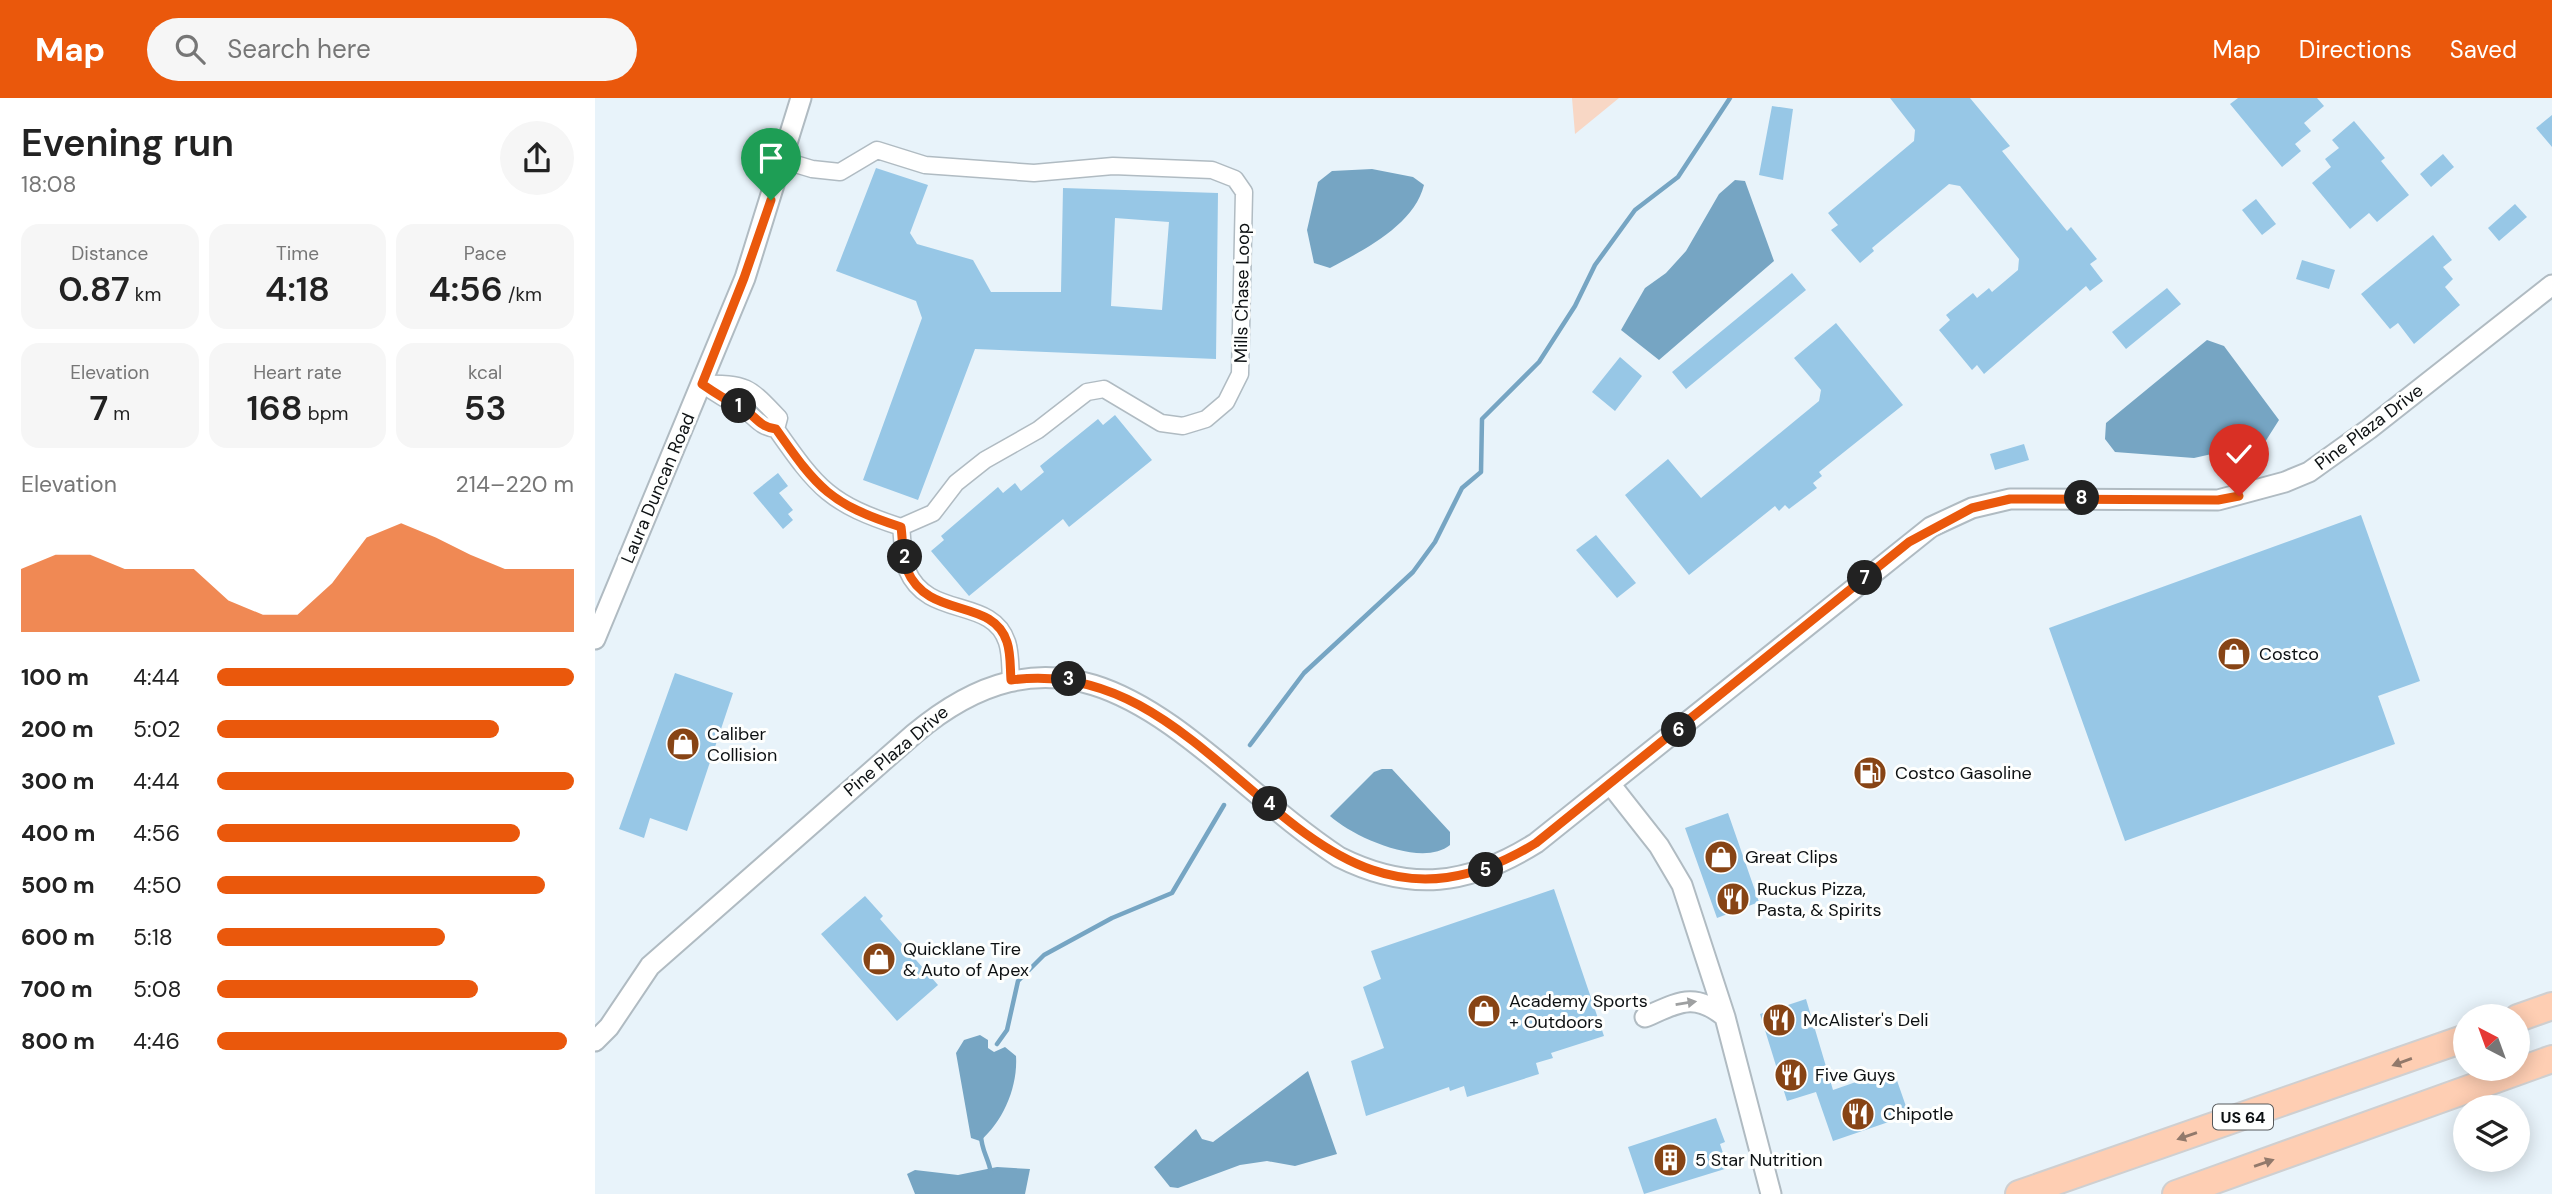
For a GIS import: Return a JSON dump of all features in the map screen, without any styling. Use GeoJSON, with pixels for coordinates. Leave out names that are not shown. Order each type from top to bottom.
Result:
{"type":"FeatureCollection","features":[{"type":"Feature","properties":{"kind":"highway"},"geometry":{"type":"LineString","coordinates":[[2531,1013],[2552,1006]]}},
{"type":"Feature","properties":{"kind":"highway","name":"US 64"},"geometry":{"type":"LineString","coordinates":[[2019,1194],[2453,1043]]}},
{"type":"Feature","properties":{"kind":"highway"},"geometry":{"type":"LineString","coordinates":[[2176,1194],[2552,1059]]}},
{"type":"Feature","properties":{"kind":"highway"},"geometry":{"type":"LineString","coordinates":[[2044,1194],[2091,1169]]}},
{"type":"Feature","properties":{"kind":"street","name":"Laura Duncan Road"},"geometry":{"type":"LineString","coordinates":[[595,639],[744,278],[801,98]]}},
{"type":"Feature","properties":{"kind":"street","name":"Mills Chase Loop"},"geometry":{"type":"LineString","coordinates":[[782,160],[812,169],[840,172],[877,150],[925,165],[1034,173],[1113,166],[1212,170],[1235,179],[1244,192],[1240,374],[1217,411],[1206,419],[1183,426],[1161,423],[1104,389],[1087,392],[1038,430],[985,460],[956,483],[933,513],[901,527]]}},
{"type":"Feature","properties":{"kind":"street","name":"Pine Plaza Drive"},"geometry":{"type":"LineString","coordinates":[[595,1041],[609,1027],[650,966],[913,734],[958,700],[1011,680],[1042,677],[1076,680],[1125,696],[1168,722],[1314,841],[1364,870],[1398,879],[1433,881],[1472,875],[1505,862],[1536,843],[1931,527],[1972,508],[2010,499],[2218,500],[2285,482],[2309,472],[2369,429],[2552,285]]}},
{"type":"Feature","properties":{"kind":"street"},"geometry":{"type":"LineString","coordinates":[[702,384],[737,383],[759,397],[779,418],[776,429],[812,480],[831,496],[870,517],[901,527],[906,568],[927,597],[982,615],[999,625],[1007,642],[1011,680]]}},
{"type":"Feature","properties":{"kind":"street"},"geometry":{"type":"LineString","coordinates":[[1611,785],[1659,846],[1682,885],[1725,1017],[1771,1194]]}},
{"type":"Feature","properties":{"kind":"street"},"geometry":{"type":"LineString","coordinates":[[1645,1017],[1691,1000],[1706,1003],[1725,1017]]}},
{"type":"Feature","properties":{"kind":"shaded area"},"geometry":{"type":"Polygon","coordinates":[[[1572,98],[1619,98],[1575,134],[1572,98]]]}},
{"type":"Feature","properties":{"kind":"water"},"geometry":{"type":"Polygon","coordinates":[[[1372,169],[1413,177],[1424,185],[1410,212],[1386,235],[1330,268],[1314,263],[1307,230],[1318,182],[1332,171],[1372,169]]]}},
{"type":"Feature","properties":{"kind":"water"},"geometry":{"type":"Polygon","coordinates":[[[1735,180],[1745,181],[1774,261],[1659,360],[1621,330],[1645,288],[1666,273],[1686,251],[1719,194],[1735,180]]]}},
{"type":"Feature","properties":{"kind":"water"},"geometry":{"type":"Polygon","coordinates":[[[2207,340],[2224,346],[2279,420],[2265,442],[2194,458],[2115,452],[2105,439],[2106,423],[2207,340]]]}},
{"type":"Feature","properties":{"kind":"water"},"geometry":{"type":"Polygon","coordinates":[[[1392,769],[1450,832],[1450,845],[1438,851],[1423,853],[1388,847],[1355,833],[1330,816],[1374,772],[1392,769]]]}},
{"type":"Feature","properties":{"kind":"water"},"geometry":{"type":"Polygon","coordinates":[[[980,1035],[988,1040],[988,1048],[994,1052],[1005,1047],[1016,1056],[1016,1068],[1012,1092],[1002,1114],[980,1141],[971,1138],[956,1053],[964,1040],[980,1035]]]}},
{"type":"Feature","properties":{"kind":"water"},"geometry":{"type":"Polygon","coordinates":[[[1308,1071],[1337,1154],[1295,1166],[1267,1161],[1240,1165],[1178,1188],[1170,1187],[1154,1167],[1196,1129],[1202,1139],[1213,1142],[1308,1071]]]}},
{"type":"Feature","properties":{"kind":"water"},"geometry":{"type":"Polygon","coordinates":[[[997,1167],[1030,1169],[1025,1194],[915,1194],[907,1174],[915,1170],[958,1175],[997,1167]]]}},
{"type":"Feature","properties":{"kind":"building"},"geometry":{"type":"Polygon","coordinates":[[[1890,98],[1970,98],[2010,146],[2002,151],[2067,231],[2071,227],[2097,259],[2090,264],[2103,281],[2090,291],[2086,286],[1984,374],[1977,365],[1972,370],[1939,330],[1950,320],[1946,315],[1973,293],[1977,298],[1989,288],[1992,292],[2018,270],[2019,259],[1960,186],[1949,184],[1872,248],[1874,251],[1860,263],[1831,230],[1838,225],[1828,213],[1914,141],[1915,130],[1890,98]]]}},
{"type":"Feature","properties":{"kind":"building"},"geometry":{"type":"Polygon","coordinates":[[[2238,98],[2317,98],[2324,106],[2304,123],[2311,131],[2295,144],[2301,151],[2282,167],[2230,104],[2238,98]]]}},
{"type":"Feature","properties":{"kind":"building"},"geometry":{"type":"Polygon","coordinates":[[[1772,106],[1793,109],[1783,180],[1759,175],[1772,106]]]}},
{"type":"Feature","properties":{"kind":"building"},"geometry":{"type":"Polygon","coordinates":[[[2552,115],[2552,147],[2536,128],[2552,115]]]}},
{"type":"Feature","properties":{"kind":"building"},"geometry":{"type":"Polygon","coordinates":[[[2354,121],[2385,158],[2381,161],[2409,195],[2377,222],[2369,213],[2350,229],[2312,183],[2331,167],[2325,159],[2339,148],[2332,140],[2354,121]]]}},
{"type":"Feature","properties":{"kind":"building"},"geometry":{"type":"Polygon","coordinates":[[[2443,154],[2454,167],[2431,187],[2420,174],[2443,154]]]}},
{"type":"Feature","properties":{"kind":"building"},"geometry":{"type":"Polygon","coordinates":[[[876,168],[928,185],[910,233],[917,244],[973,260],[991,292],[1061,292],[1063,188],[1218,193],[1216,359],[975,349],[918,500],[863,480],[922,318],[916,301],[836,271],[876,168]],[[1115,218],[1111,306],[1162,310],[1169,222],[1115,218]]]}},
{"type":"Feature","properties":{"kind":"building"},"geometry":{"type":"Polygon","coordinates":[[[2256,199],[2276,224],[2262,235],[2242,210],[2256,199]]]}},
{"type":"Feature","properties":{"kind":"building"},"geometry":{"type":"Polygon","coordinates":[[[2515,204],[2527,217],[2499,241],[2488,228],[2515,204]]]}},
{"type":"Feature","properties":{"kind":"building"},"geometry":{"type":"Polygon","coordinates":[[[2433,235],[2452,260],[2443,267],[2453,279],[2445,287],[2460,305],[2414,344],[2398,323],[2390,329],[2361,294],[2433,235]]]}},
{"type":"Feature","properties":{"kind":"building"},"geometry":{"type":"Polygon","coordinates":[[[2302,260],[2335,270],[2329,289],[2296,279],[2302,260]]]}},
{"type":"Feature","properties":{"kind":"building"},"geometry":{"type":"Polygon","coordinates":[[[1792,273],[1806,290],[1686,389],[1672,372],[1792,273]]]}},
{"type":"Feature","properties":{"kind":"building"},"geometry":{"type":"Polygon","coordinates":[[[2167,288],[2181,304],[2126,349],[2112,332],[2167,288]]]}},
{"type":"Feature","properties":{"kind":"building"},"geometry":{"type":"Polygon","coordinates":[[[1836,323],[1903,405],[1819,472],[1822,476],[1813,483],[1817,488],[1789,509],[1785,505],[1779,511],[1775,506],[1689,575],[1625,495],[1668,459],[1701,498],[1819,401],[1821,390],[1794,358],[1836,323]]]}},
{"type":"Feature","properties":{"kind":"building"},"geometry":{"type":"Polygon","coordinates":[[[1620,357],[1642,376],[1615,411],[1592,392],[1620,357]]]}},
{"type":"Feature","properties":{"kind":"building"},"geometry":{"type":"Polygon","coordinates":[[[1115,415],[1152,460],[1069,527],[1063,519],[969,596],[931,551],[944,540],[941,536],[998,487],[1003,493],[1015,483],[1021,491],[1044,472],[1040,466],[1098,419],[1103,425],[1115,415]]]}},
{"type":"Feature","properties":{"kind":"building"},"geometry":{"type":"Polygon","coordinates":[[[2024,444],[2029,460],[1995,470],[1990,454],[2024,444]]]}},
{"type":"Feature","properties":{"kind":"building"},"geometry":{"type":"Polygon","coordinates":[[[778,473],[788,486],[779,493],[793,510],[788,514],[793,520],[783,529],[753,493],[778,473]]]}},
{"type":"Feature","properties":{"kind":"building","name":"Costco"},"geometry":{"type":"Polygon","coordinates":[[[2361,515],[2420,681],[2378,696],[2395,744],[2125,841],[2049,628],[2361,515]]]}},
{"type":"Feature","properties":{"kind":"building"},"geometry":{"type":"Polygon","coordinates":[[[1596,535],[1636,583],[1617,598],[1576,550],[1596,535]]]}},
{"type":"Feature","properties":{"kind":"building","name":"Caliber Collision"},"geometry":{"type":"Polygon","coordinates":[[[675,673],[733,693],[687,831],[650,818],[644,838],[619,829],[675,673]]]}},
{"type":"Feature","properties":{"kind":"building"},"geometry":{"type":"Polygon","coordinates":[[[1728,813],[1759,902],[1717,918],[1685,828],[1728,813]]]}},
{"type":"Feature","properties":{"kind":"building","name":"Academy Sports + Outdoors"},"geometry":{"type":"Polygon","coordinates":[[[1554,889],[1604,1036],[1551,1053],[1553,1058],[1536,1063],[1539,1074],[1467,1097],[1464,1086],[1450,1091],[1449,1087],[1366,1116],[1351,1061],[1384,1048],[1363,987],[1381,979],[1371,951],[1554,889]]]}},
{"type":"Feature","properties":{"kind":"building","name":"Quicklane Tire & Auto of Apex"},"geometry":{"type":"Polygon","coordinates":[[[865,896],[883,916],[880,919],[938,985],[897,1021],[821,934],[865,896]]]}},
{"type":"Feature","properties":{"kind":"building"},"geometry":{"type":"Polygon","coordinates":[[[1806,999],[1833,1090],[1893,1069],[1909,1115],[1833,1141],[1816,1092],[1787,1101],[1760,1014],[1806,999]]]}},
{"type":"Feature","properties":{"kind":"building"},"geometry":{"type":"Polygon","coordinates":[[[1716,1118],[1725,1142],[1720,1144],[1728,1168],[1644,1194],[1628,1147],[1716,1118]]]}},
{"type":"Feature","properties":{"kind":"waterway"},"geometry":{"type":"LineString","coordinates":[[1250,745],[1304,673],[1413,572],[1435,542],[1462,488],[1481,472],[1482,419],[1539,362],[1575,306],[1595,265],[1635,210],[1678,177],[1730,98]]}},
{"type":"Feature","properties":{"kind":"waterway"},"geometry":{"type":"LineString","coordinates":[[997,1044],[1007,1030],[1018,981],[1044,955],[1112,918],[1172,893],[1224,805]]}},
{"type":"Feature","properties":{"kind":"waterway"},"geometry":{"type":"LineString","coordinates":[[981,1135],[991,1173]]}},
{"type":"Feature","properties":{"kind":"place","name":"Costco"},"geometry":{"type":"Point","coordinates":[2234,654]}},
{"type":"Feature","properties":{"kind":"place","name":"Caliber Collision"},"geometry":{"type":"Point","coordinates":[683,744]}},
{"type":"Feature","properties":{"kind":"place","name":"Costco Gasoline"},"geometry":{"type":"Point","coordinates":[1870,773]}},
{"type":"Feature","properties":{"kind":"place","name":"Great Clips"},"geometry":{"type":"Point","coordinates":[1721,857]}},
{"type":"Feature","properties":{"kind":"place","name":"Ruckus Pizza, Pasta, & Spirits"},"geometry":{"type":"Point","coordinates":[1733,899]}},
{"type":"Feature","properties":{"kind":"place","name":"Quicklane Tire & Auto of Apex"},"geometry":{"type":"Point","coordinates":[879,959]}},
{"type":"Feature","properties":{"kind":"place","name":"Academy Sports + Outdoors"},"geometry":{"type":"Point","coordinates":[1484,1011]}},
{"type":"Feature","properties":{"kind":"place","name":"McAlister's Deli"},"geometry":{"type":"Point","coordinates":[1779,1020]}},
{"type":"Feature","properties":{"kind":"place","name":"Five Guys"},"geometry":{"type":"Point","coordinates":[1791,1075]}},
{"type":"Feature","properties":{"kind":"place","name":"Chipotle"},"geometry":{"type":"Point","coordinates":[1858,1114]}},
{"type":"Feature","properties":{"kind":"place","name":"5 Star Nutrition"},"geometry":{"type":"Point","coordinates":[1670,1160]}},
{"type":"Feature","properties":{"kind":"route"},"geometry":{"type":"LineString","coordinates":[[771,200],[744,278],[702,384],[730,403],[741,407],[762,428],[776,429],[812,480],[831,496],[849,508],[901,527],[906,568],[927,597],[982,615],[999,625],[1007,642],[1011,680],[1032,677],[1076,680],[1125,696],[1168,722],[1314,841],[1364,870],[1398,879],[1433,881],[1472,875],[1505,862],[1536,843],[1909,542],[1950,517],[1972,508],[2010,499],[2034,497],[2218,500],[2239,496]]}}]}
